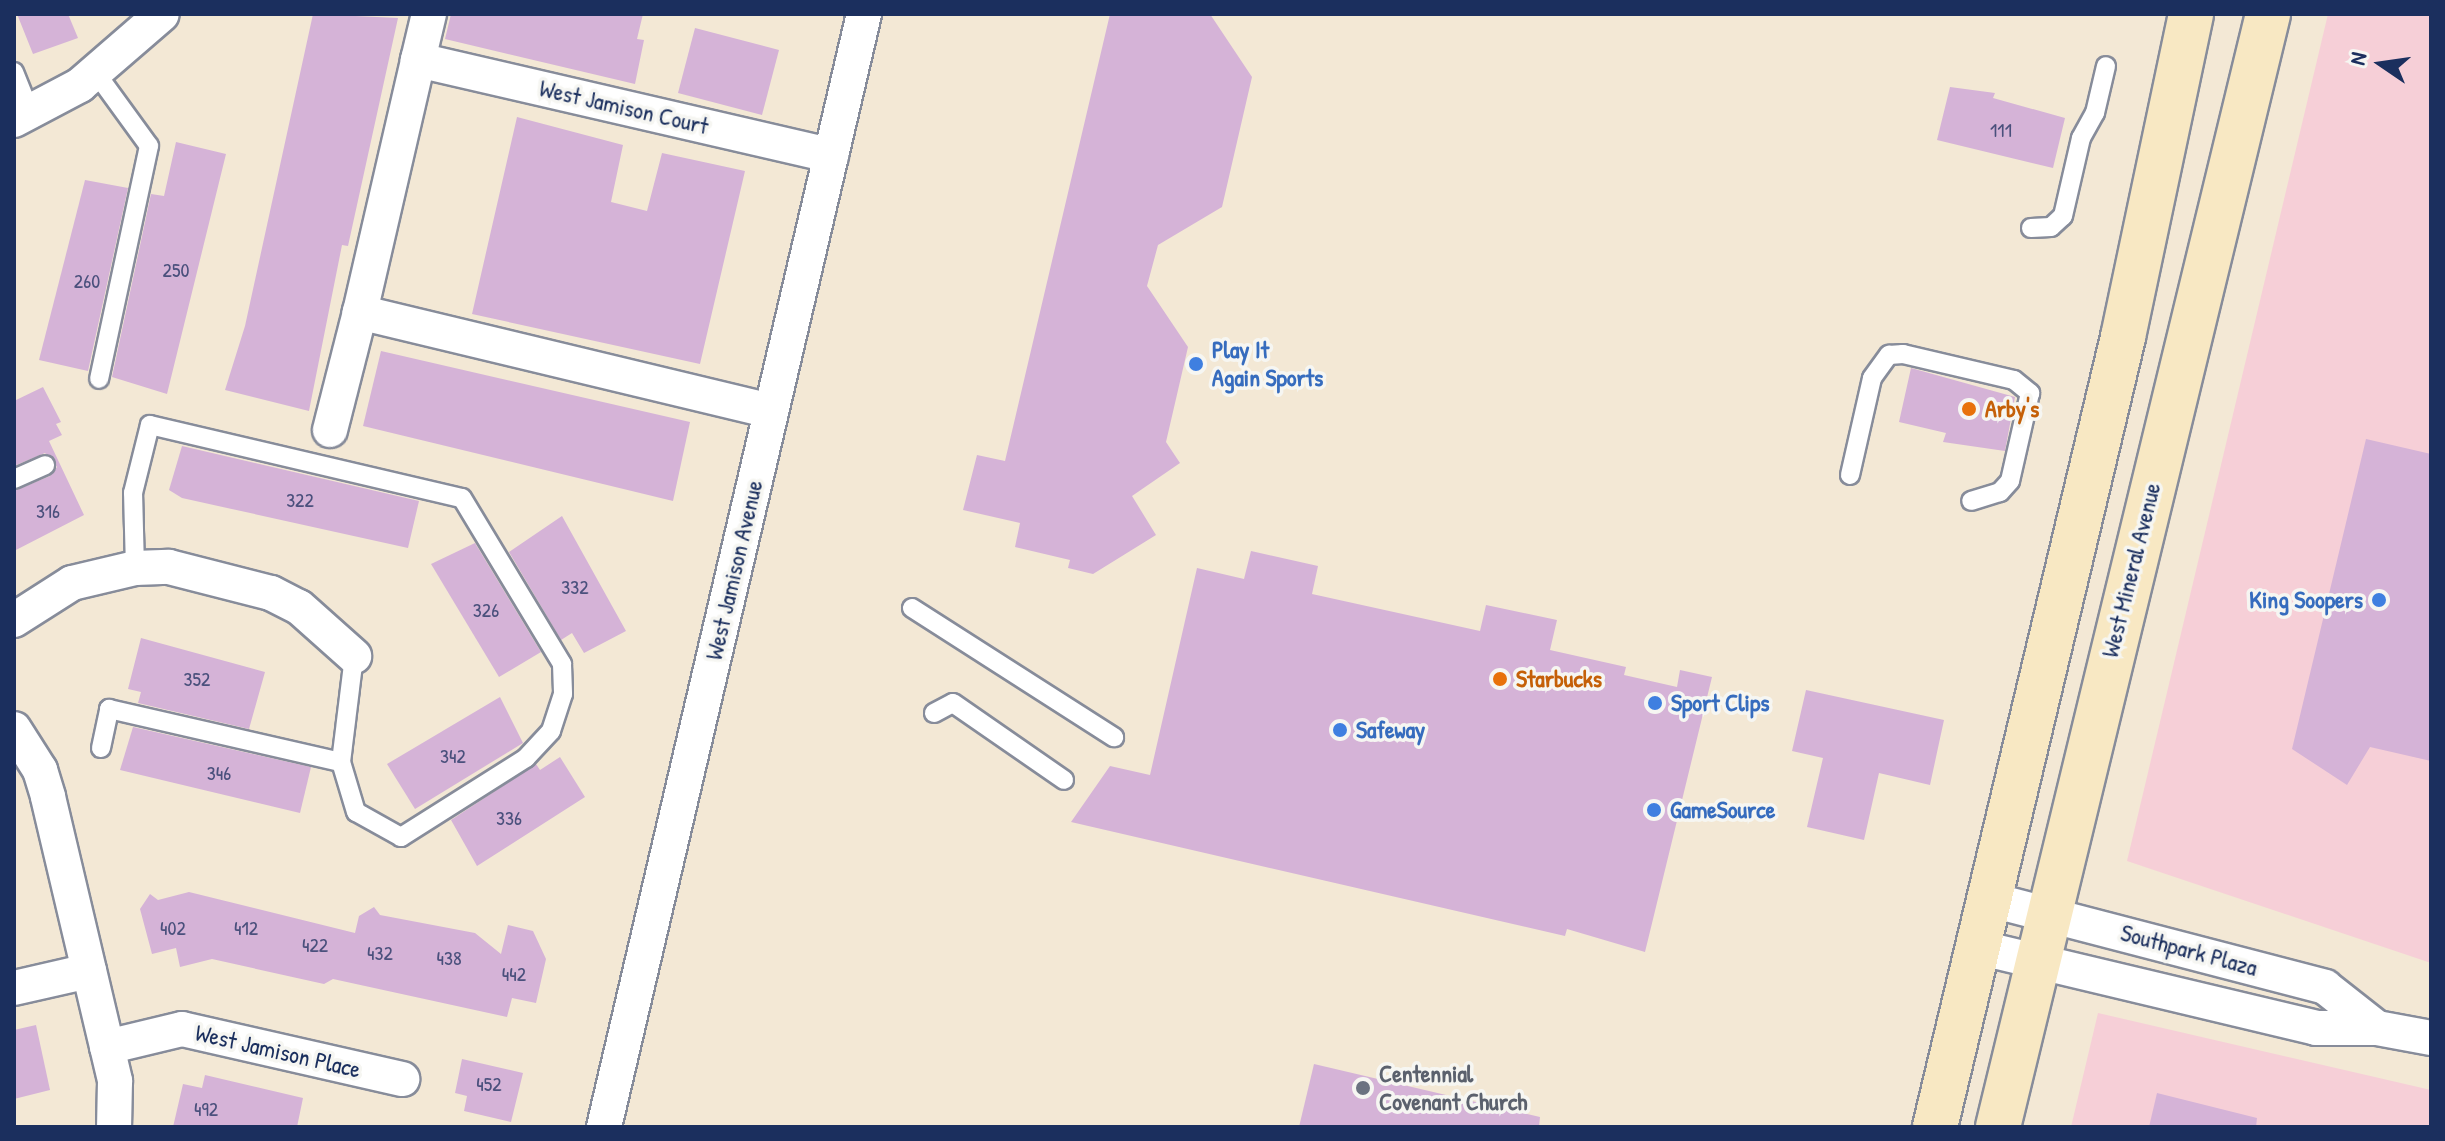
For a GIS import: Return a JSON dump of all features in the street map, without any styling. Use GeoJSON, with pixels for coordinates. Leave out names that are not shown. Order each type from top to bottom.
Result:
{"type":"FeatureCollection","features":[{"type":"Feature","properties":{"kind":"main road"},"geometry":{"type":"LineString","coordinates":[[1935,1127],[2123,337],[2191,14]]}},
{"type":"Feature","properties":{"kind":"main road","name":"West Mineral Avenue"},"geometry":{"type":"LineString","coordinates":[[1998,1127],[2047,913],[2268,14]]}},
{"type":"Feature","properties":{"kind":"street"},"geometry":{"type":"LineString","coordinates":[[22,116],[96,73],[162,14]]}},
{"type":"Feature","properties":{"kind":"street"},"geometry":{"type":"LineString","coordinates":[[330,430],[429,14]]}},
{"type":"Feature","properties":{"kind":"street","name":"West Jamison Avenue"},"geometry":{"type":"LineString","coordinates":[[604,1127],[864,14]]}},
{"type":"Feature","properties":{"kind":"street","name":"West Jamison Court"},"geometry":{"type":"LineString","coordinates":[[418,60],[831,155]]}},
{"type":"Feature","properties":{"kind":"street"},"geometry":{"type":"LineString","coordinates":[[360,312],[771,411]]}},
{"type":"Feature","properties":{"kind":"street"},"geometry":{"type":"LineString","coordinates":[[14,620],[72,583],[135,568],[200,571],[271,593],[299,607],[354,656]]}},
{"type":"Feature","properties":{"kind":"street"},"geometry":{"type":"LineString","coordinates":[[14,729],[40,770],[115,1081],[114,1127]]}},
{"type":"Feature","properties":{"kind":"street","name":"Southpark Plaza"},"geometry":{"type":"LineString","coordinates":[[1988,899],[2325,987],[2377,1028]]}},
{"type":"Feature","properties":{"kind":"street","name":"Southpark Plaza"},"geometry":{"type":"LineString","coordinates":[[1977,947],[2316,1028],[2377,1028],[2431,1038]]}},
{"type":"Feature","properties":{"kind":"street"},"geometry":{"type":"LineString","coordinates":[[14,988],[89,971]]}},
{"type":"Feature","properties":{"kind":"street","name":"West Jamison Place"},"geometry":{"type":"LineString","coordinates":[[107,1047],[182,1029],[402,1079]]}},
{"type":"Feature","properties":{"kind":"lane"},"geometry":{"type":"LineString","coordinates":[[2031,228],[2051,227],[2063,216],[2081,138],[2095,113],[2106,66]]}},
{"type":"Feature","properties":{"kind":"lane"},"geometry":{"type":"LineString","coordinates":[[14,72],[22,116]]}},
{"type":"Feature","properties":{"kind":"lane"},"geometry":{"type":"LineString","coordinates":[[96,73],[149,146],[99,379]]}},
{"type":"Feature","properties":{"kind":"lane"},"geometry":{"type":"LineString","coordinates":[[1850,475],[1872,378],[1889,355],[1903,354],[2014,380],[2030,393],[2010,481],[2000,492],[1971,501]]}},
{"type":"Feature","properties":{"kind":"lane"},"geometry":{"type":"LineString","coordinates":[[135,568],[133,493],[150,425],[462,498],[562,664],[563,694],[551,731],[526,758],[401,837],[356,812],[341,762],[354,656]]}},
{"type":"Feature","properties":{"kind":"lane"},"geometry":{"type":"LineString","coordinates":[[14,479],[45,465]]}},
{"type":"Feature","properties":{"kind":"lane"},"geometry":{"type":"LineString","coordinates":[[912,608],[1114,737]]}},
{"type":"Feature","properties":{"kind":"lane"},"geometry":{"type":"LineString","coordinates":[[934,713],[953,703],[1064,780]]}},
{"type":"Feature","properties":{"kind":"lane"},"geometry":{"type":"LineString","coordinates":[[101,748],[109,709],[341,762]]}},
{"type":"Feature","properties":{"kind":"shaded area"},"geometry":{"type":"Polygon","coordinates":[[[2328,14],[2431,14],[2431,963],[2127,861],[2328,14]]]}},
{"type":"Feature","properties":{"kind":"shaded area"},"geometry":{"type":"Polygon","coordinates":[[[2098,1013],[2431,1090],[2431,1127],[2071,1127],[2098,1013]]]}},
{"type":"Feature","properties":{"kind":"building"},"geometry":{"type":"Polygon","coordinates":[[[17,14],[68,14],[78,38],[33,54],[17,14]]]}},
{"type":"Feature","properties":{"kind":"building"},"geometry":{"type":"Polygon","coordinates":[[[313,14],[398,18],[348,246],[342,245],[309,411],[225,390],[245,326],[313,14]]]}},
{"type":"Feature","properties":{"kind":"building"},"geometry":{"type":"Polygon","coordinates":[[[451,14],[643,14],[637,39],[644,40],[635,84],[445,39],[451,14]]]}},
{"type":"Feature","properties":{"kind":"building"},"geometry":{"type":"Polygon","coordinates":[[[1110,14],[1210,14],[1252,77],[1222,207],[1158,245],[1147,286],[1188,347],[1166,442],[1180,463],[1132,496],[1156,535],[1093,574],[1068,568],[1070,560],[1015,547],[1020,523],[963,510],[977,455],[1005,461],[1110,14]]]}},
{"type":"Feature","properties":{"kind":"building"},"geometry":{"type":"Polygon","coordinates":[[[695,28],[779,50],[762,115],[678,93],[695,28]]]}},
{"type":"Feature","properties":{"kind":"building"},"geometry":{"type":"Polygon","coordinates":[[[1950,87],[1995,93],[1993,98],[2065,118],[2053,168],[1937,140],[1950,87]]]}},
{"type":"Feature","properties":{"kind":"building"},"geometry":{"type":"Polygon","coordinates":[[[517,117],[623,145],[611,202],[647,211],[662,153],[745,171],[700,364],[472,314],[517,117]]]}},
{"type":"Feature","properties":{"kind":"building"},"geometry":{"type":"Polygon","coordinates":[[[176,142],[226,154],[167,394],[112,377],[151,194],[164,196],[176,142]]]}},
{"type":"Feature","properties":{"kind":"building"},"geometry":{"type":"Polygon","coordinates":[[[85,180],[128,188],[88,371],[39,360],[85,180]]]}},
{"type":"Feature","properties":{"kind":"building"},"geometry":{"type":"Polygon","coordinates":[[[381,351],[690,422],[673,501],[363,426],[381,351]]]}},
{"type":"Feature","properties":{"kind":"building"},"geometry":{"type":"Polygon","coordinates":[[[1911,368],[2015,397],[2005,451],[1943,442],[1946,433],[1899,422],[1911,368]]]}},
{"type":"Feature","properties":{"kind":"building"},"geometry":{"type":"Polygon","coordinates":[[[43,387],[61,422],[56,424],[62,435],[49,441],[84,515],[14,551],[14,491],[50,476],[57,467],[45,453],[14,466],[14,401],[43,387]]]}},
{"type":"Feature","properties":{"kind":"building","name":"King Soopers"},"geometry":{"type":"Polygon","coordinates":[[[2366,439],[2431,454],[2431,761],[2370,747],[2347,785],[2292,749],[2366,439]]]}},
{"type":"Feature","properties":{"kind":"building"},"geometry":{"type":"Polygon","coordinates":[[[182,446],[419,501],[408,548],[182,498],[169,490],[182,446]]]}},
{"type":"Feature","properties":{"kind":"building"},"geometry":{"type":"Polygon","coordinates":[[[562,516],[626,631],[584,653],[572,633],[561,640],[509,552],[562,516]]]}},
{"type":"Feature","properties":{"kind":"building"},"geometry":{"type":"Polygon","coordinates":[[[475,543],[541,652],[499,677],[431,564],[475,543]]]}},
{"type":"Feature","properties":{"kind":"building"},"geometry":{"type":"Polygon","coordinates":[[[1251,551],[1318,566],[1312,594],[1480,631],[1486,605],[1557,620],[1550,650],[1626,667],[1624,675],[1677,687],[1680,670],[1712,677],[1645,952],[1567,929],[1565,936],[1071,822],[1110,766],[1150,775],[1197,568],[1244,579],[1251,551]]]}},
{"type":"Feature","properties":{"kind":"building"},"geometry":{"type":"Polygon","coordinates":[[[141,638],[265,672],[249,729],[138,703],[141,692],[128,689],[141,638]]]}},
{"type":"Feature","properties":{"kind":"building"},"geometry":{"type":"Polygon","coordinates":[[[1806,690],[1944,720],[1930,785],[1879,773],[1864,840],[1807,827],[1823,758],[1792,751],[1806,690]]]}},
{"type":"Feature","properties":{"kind":"building"},"geometry":{"type":"Polygon","coordinates":[[[500,697],[523,743],[415,809],[387,764],[500,697]]]}},
{"type":"Feature","properties":{"kind":"building"},"geometry":{"type":"Polygon","coordinates":[[[133,727],[311,767],[300,813],[120,770],[133,727]]]}},
{"type":"Feature","properties":{"kind":"building"},"geometry":{"type":"Polygon","coordinates":[[[560,757],[585,797],[477,866],[451,820],[536,764],[540,770],[560,757]]]}},
{"type":"Feature","properties":{"kind":"building"},"geometry":{"type":"Polygon","coordinates":[[[189,892],[355,933],[359,916],[374,907],[380,915],[475,933],[501,954],[508,925],[533,931],[546,959],[536,1003],[512,998],[507,1017],[333,979],[324,984],[212,959],[180,967],[176,948],[152,954],[140,909],[150,894],[158,900],[189,892]]]}},
{"type":"Feature","properties":{"kind":"building"},"geometry":{"type":"Polygon","coordinates":[[[36,1025],[50,1090],[14,1099],[14,1030],[36,1025]]]}},
{"type":"Feature","properties":{"kind":"building"},"geometry":{"type":"Polygon","coordinates":[[[462,1059],[523,1073],[511,1122],[464,1111],[467,1096],[455,1093],[462,1059]]]}},
{"type":"Feature","properties":{"kind":"building","name":"Centennial Covenant Church"},"geometry":{"type":"Polygon","coordinates":[[[1314,1064],[1540,1117],[1539,1127],[1299,1127],[1314,1064]]]}},
{"type":"Feature","properties":{"kind":"building"},"geometry":{"type":"Polygon","coordinates":[[[205,1075],[303,1098],[297,1127],[173,1127],[183,1084],[202,1088],[205,1075]]]}},
{"type":"Feature","properties":{"kind":"building"},"geometry":{"type":"Polygon","coordinates":[[[2157,1093],[2257,1118],[2256,1127],[2149,1127],[2157,1093]]]}},
{"type":"Feature","properties":{"kind":"place","name":"Play It Again Sports"},"geometry":{"type":"Point","coordinates":[1196,364]}},
{"type":"Feature","properties":{"kind":"place","name":"Arby's"},"geometry":{"type":"Point","coordinates":[1969,409]}},
{"type":"Feature","properties":{"kind":"place","name":"King Soopers"},"geometry":{"type":"Point","coordinates":[2379,600]}},
{"type":"Feature","properties":{"kind":"place","name":"Starbucks"},"geometry":{"type":"Point","coordinates":[1500,679]}},
{"type":"Feature","properties":{"kind":"place","name":"Sport Clips"},"geometry":{"type":"Point","coordinates":[1655,703]}},
{"type":"Feature","properties":{"kind":"place","name":"Safeway"},"geometry":{"type":"Point","coordinates":[1340,730]}},
{"type":"Feature","properties":{"kind":"place","name":"GameSource"},"geometry":{"type":"Point","coordinates":[1654,810]}},
{"type":"Feature","properties":{"kind":"place","name":"Centennial Covenant Church"},"geometry":{"type":"Point","coordinates":[1363,1088]}}]}
